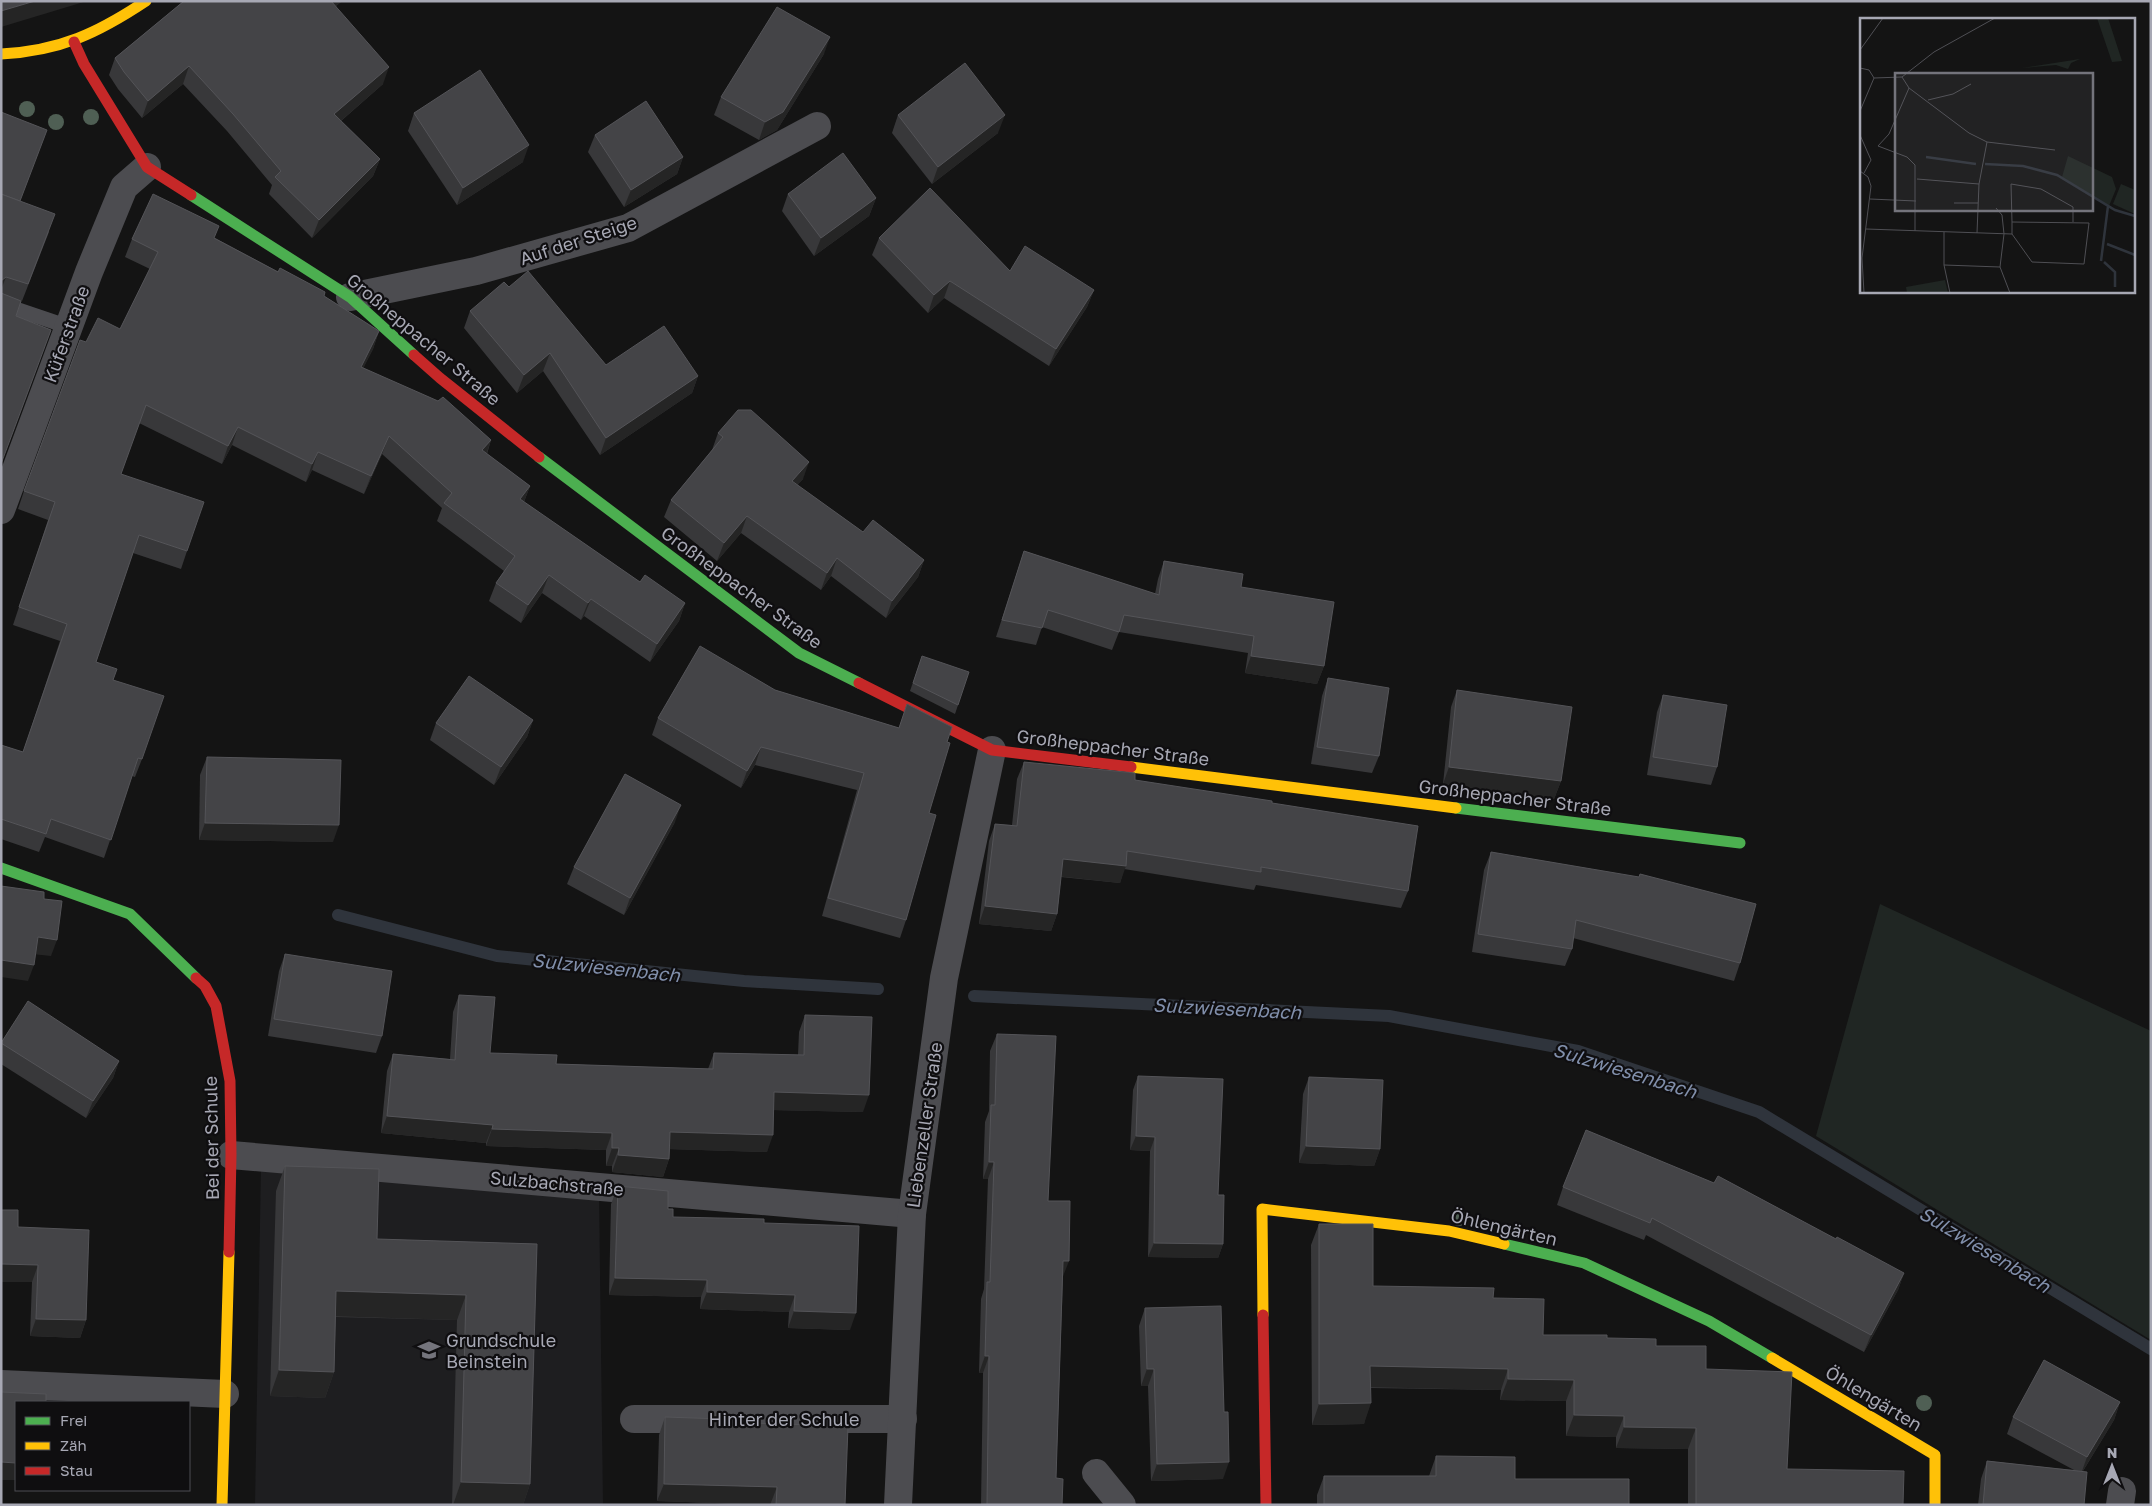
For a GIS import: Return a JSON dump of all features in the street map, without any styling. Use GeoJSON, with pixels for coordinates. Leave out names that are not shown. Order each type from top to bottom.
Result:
{"type":"FeatureCollection","features":[{"type":"Feature","properties":{"kind":"street"},"geometry":{"type":"LineString","coordinates":[[1,54],[43,52],[74,42],[123,17],[146,1]]}},
{"type":"Feature","properties":{"kind":"street","name":"Großheppacher Straße"},"geometry":{"type":"LineString","coordinates":[[74,42],[84,64],[147,167],[350,297],[447,384],[582,491],[799,653],[992,750],[1740,842]]}},
{"type":"Feature","properties":{"kind":"street","name":"Auf der Steige"},"geometry":{"type":"LineString","coordinates":[[350,297],[476,271],[628,228],[817,126]]}},
{"type":"Feature","properties":{"kind":"street","name":"Küferstraße"},"geometry":{"type":"LineString","coordinates":[[1,510],[69,327],[124,187],[147,167]]}},
{"type":"Feature","properties":{"kind":"street","name":"Liebenzeller Straße"},"geometry":{"type":"LineString","coordinates":[[898,1505],[912,1214],[944,978],[992,750]]}},
{"type":"Feature","properties":{"kind":"street","name":"Bei der Schule"},"geometry":{"type":"LineString","coordinates":[[1,868],[130,914],[205,986],[216,1006],[230,1081],[231,1155],[222,1505]]}},
{"type":"Feature","properties":{"kind":"street","name":"Sulzbachstraße"},"geometry":{"type":"LineString","coordinates":[[231,1155],[912,1214]]}},
{"type":"Feature","properties":{"kind":"street","name":"Öhlengärten"},"geometry":{"type":"LineString","coordinates":[[1266,1505],[1262,1209],[1449,1231],[1584,1263],[1708,1321],[1935,1455],[1935,1505]]}},
{"type":"Feature","properties":{"kind":"street"},"geometry":{"type":"LineString","coordinates":[[1,1384],[225,1394]]}},
{"type":"Feature","properties":{"kind":"street","name":"Hinter der Schule"},"geometry":{"type":"LineString","coordinates":[[634,1419],[903,1420]]}},
{"type":"Feature","properties":{"kind":"street"},"geometry":{"type":"LineString","coordinates":[[1096,1473],[1122,1505]]}},
{"type":"Feature","properties":{"kind":"lane"},"geometry":{"type":"LineString","coordinates":[[1,304],[69,327]]}},
{"type":"Feature","properties":{"kind":"shaded area"},"geometry":{"type":"Polygon","coordinates":[[[1880,904],[2151,1031],[2151,1340],[1816,1136],[1880,904]]]}},
{"type":"Feature","properties":{"kind":"shaded area","name":"Grundschule Beinstein"},"geometry":{"type":"Polygon","coordinates":[[[261,1168],[599,1196],[603,1505],[255,1505],[261,1168]]]}},
{"type":"Feature","properties":{"kind":"building"},"geometry":{"type":"Polygon","coordinates":[[[1,1],[35,1],[1,11],[1,1]]]}},
{"type":"Feature","properties":{"kind":"building"},"geometry":{"type":"Polygon","coordinates":[[[184,1],[331,1],[389,67],[334,114],[380,159],[319,220],[275,177],[281,171],[189,66],[148,101],[115,58],[184,1]]]}},
{"type":"Feature","properties":{"kind":"building"},"geometry":{"type":"Polygon","coordinates":[[[777,7],[830,37],[783,112],[765,122],[721,97],[777,7]]]}},
{"type":"Feature","properties":{"kind":"building"},"geometry":{"type":"Polygon","coordinates":[[[965,63],[1005,115],[938,167],[898,115],[965,63]]]}},
{"type":"Feature","properties":{"kind":"building"},"geometry":{"type":"Polygon","coordinates":[[[480,70],[529,145],[463,188],[414,113],[480,70]]]}},
{"type":"Feature","properties":{"kind":"building"},"geometry":{"type":"Polygon","coordinates":[[[646,101],[683,157],[631,190],[595,135],[646,101]]]}},
{"type":"Feature","properties":{"kind":"building"},"geometry":{"type":"Polygon","coordinates":[[[1,112],[47,130],[20,201],[1,194],[1,112]]]}},
{"type":"Feature","properties":{"kind":"building"},"geometry":{"type":"Polygon","coordinates":[[[843,153],[876,198],[821,238],[788,194],[843,153]]]}},
{"type":"Feature","properties":{"kind":"building"},"geometry":{"type":"Polygon","coordinates":[[[930,188],[1010,271],[1025,246],[1094,290],[1056,349],[950,281],[934,295],[879,238],[930,188]]]}},
{"type":"Feature","properties":{"kind":"building"},"geometry":{"type":"Polygon","coordinates":[[[1,194],[55,214],[28,284],[6,277],[1,281],[1,194]]]}},
{"type":"Feature","properties":{"kind":"building"},"geometry":{"type":"Polygon","coordinates":[[[153,194],[219,226],[214,238],[278,272],[280,268],[325,292],[324,296],[379,331],[361,367],[438,401],[443,397],[491,440],[482,450],[530,486],[520,499],[640,582],[645,575],[685,603],[657,644],[591,599],[588,603],[549,575],[528,605],[496,583],[515,556],[444,503],[452,493],[389,436],[371,476],[318,452],[312,464],[238,427],[228,446],[146,405],[121,474],[204,502],[187,551],[139,535],[96,662],[117,669],[113,680],[164,696],[142,759],[138,758],[111,840],[51,819],[46,834],[1,819],[1,745],[23,752],[67,624],[19,607],[55,502],[24,491],[80,340],[86,342],[98,318],[120,329],[158,252],[132,239],[153,194]]]}},
{"type":"Feature","properties":{"kind":"building"},"geometry":{"type":"Polygon","coordinates":[[[528,271],[606,365],[664,326],[698,376],[606,438],[550,353],[524,375],[470,311],[504,282],[509,287],[528,271]]]}},
{"type":"Feature","properties":{"kind":"building"},"geometry":{"type":"Polygon","coordinates":[[[1,293],[21,301],[16,316],[51,330],[1,464],[1,293]]]}},
{"type":"Feature","properties":{"kind":"building"},"geometry":{"type":"Polygon","coordinates":[[[738,410],[751,410],[809,462],[792,481],[863,532],[873,520],[924,560],[892,601],[837,558],[827,573],[747,516],[724,543],[671,500],[723,437],[718,433],[738,410]]]}},
{"type":"Feature","properties":{"kind":"building"},"geometry":{"type":"Polygon","coordinates":[[[1024,551],[1159,595],[1164,561],[1243,574],[1241,587],[1334,602],[1324,666],[1251,656],[1254,636],[1124,615],[1119,632],[1048,610],[1042,628],[1002,620],[1024,551]]]}},
{"type":"Feature","properties":{"kind":"building"},"geometry":{"type":"Polygon","coordinates":[[[700,646],[775,690],[899,728],[907,704],[952,727],[947,742],[950,743],[929,813],[936,815],[906,920],[828,898],[864,773],[761,747],[747,771],[658,718],[700,646]]]}},
{"type":"Feature","properties":{"kind":"building"},"geometry":{"type":"Polygon","coordinates":[[[922,656],[969,672],[958,705],[913,683],[922,656]]]}},
{"type":"Feature","properties":{"kind":"building"},"geometry":{"type":"Polygon","coordinates":[[[469,676],[533,720],[501,767],[436,723],[469,676]]]}},
{"type":"Feature","properties":{"kind":"building"},"geometry":{"type":"Polygon","coordinates":[[[1328,678],[1389,688],[1379,756],[1317,747],[1328,678]]]}},
{"type":"Feature","properties":{"kind":"building"},"geometry":{"type":"Polygon","coordinates":[[[1457,690],[1572,707],[1561,781],[1449,767],[1457,690]]]}},
{"type":"Feature","properties":{"kind":"building"},"geometry":{"type":"Polygon","coordinates":[[[1663,695],[1727,705],[1717,767],[1653,757],[1663,695]]]}},
{"type":"Feature","properties":{"kind":"building"},"geometry":{"type":"Polygon","coordinates":[[[207,757],[341,760],[339,825],[205,823],[207,757]]]}},
{"type":"Feature","properties":{"kind":"building"},"geometry":{"type":"Polygon","coordinates":[[[1024,762],[1135,773],[1135,780],[1418,826],[1408,891],[1261,867],[1261,872],[1127,851],[1126,866],[1063,859],[1057,914],[985,906],[995,824],[1017,826],[1024,762]]]}},
{"type":"Feature","properties":{"kind":"building"},"geometry":{"type":"Polygon","coordinates":[[[625,774],[681,805],[630,898],[574,867],[625,774]]]}},
{"type":"Feature","properties":{"kind":"building"},"geometry":{"type":"Polygon","coordinates":[[[1491,852],[1639,877],[1640,874],[1756,904],[1740,963],[1576,920],[1572,949],[1478,934],[1491,852]]]}},
{"type":"Feature","properties":{"kind":"building"},"geometry":{"type":"Polygon","coordinates":[[[1,886],[44,892],[44,899],[62,901],[57,940],[38,937],[34,965],[1,960],[1,886]]]}},
{"type":"Feature","properties":{"kind":"building"},"geometry":{"type":"Polygon","coordinates":[[[285,954],[392,971],[382,1036],[274,1019],[285,954]]]}},
{"type":"Feature","properties":{"kind":"building"},"geometry":{"type":"Polygon","coordinates":[[[459,995],[495,997],[490,1053],[557,1055],[556,1064],[713,1069],[714,1053],[804,1055],[805,1015],[872,1017],[869,1095],[774,1092],[773,1135],[670,1132],[669,1159],[618,1155],[619,1148],[612,1148],[612,1133],[492,1129],[493,1125],[387,1116],[393,1054],[455,1060],[459,995]]]}},
{"type":"Feature","properties":{"kind":"building"},"geometry":{"type":"Polygon","coordinates":[[[28,1001],[119,1061],[93,1101],[1,1043],[28,1001]]]}},
{"type":"Feature","properties":{"kind":"building"},"geometry":{"type":"Polygon","coordinates":[[[997,1034],[1056,1036],[1048,1201],[1070,1201],[1069,1261],[1063,1261],[1056,1478],[1063,1479],[1062,1505],[987,1505],[989,1356],[985,1356],[987,1282],[990,1282],[994,1162],[989,1162],[991,1105],[995,1105],[997,1034]]]}},
{"type":"Feature","properties":{"kind":"building"},"geometry":{"type":"Polygon","coordinates":[[[1138,1076],[1223,1079],[1218,1195],[1224,1195],[1223,1244],[1154,1243],[1155,1137],[1136,1136],[1138,1076]]]}},
{"type":"Feature","properties":{"kind":"building"},"geometry":{"type":"Polygon","coordinates":[[[1309,1077],[1383,1080],[1380,1149],[1306,1146],[1309,1077]]]}},
{"type":"Feature","properties":{"kind":"building"},"geometry":{"type":"Polygon","coordinates":[[[1586,1130],[1714,1183],[1718,1176],[1904,1273],[1871,1335],[1652,1218],[1650,1223],[1563,1187],[1586,1130]]]}},
{"type":"Feature","properties":{"kind":"building","name":"Grundschule Beinstein"},"geometry":{"type":"Polygon","coordinates":[[[285,1166],[379,1169],[377,1239],[537,1244],[530,1484],[461,1482],[466,1295],[336,1291],[334,1372],[279,1370],[285,1166]]]}},
{"type":"Feature","properties":{"kind":"building"},"geometry":{"type":"Polygon","coordinates":[[[618,1186],[668,1191],[668,1209],[673,1209],[673,1217],[764,1219],[764,1223],[859,1226],[856,1313],[794,1311],[795,1295],[707,1292],[707,1280],[615,1278],[618,1186]]]}},
{"type":"Feature","properties":{"kind":"building"},"geometry":{"type":"Polygon","coordinates":[[[1,1210],[18,1210],[18,1227],[89,1230],[86,1320],[36,1319],[38,1265],[1,1264],[1,1210]]]}},
{"type":"Feature","properties":{"kind":"building"},"geometry":{"type":"Polygon","coordinates":[[[1319,1224],[1373,1224],[1373,1286],[1494,1288],[1493,1298],[1544,1299],[1543,1335],[1607,1335],[1607,1338],[1656,1339],[1656,1346],[1706,1346],[1706,1369],[1792,1372],[1787,1469],[1904,1471],[1903,1505],[1696,1505],[1696,1428],[1624,1427],[1624,1416],[1574,1415],[1574,1380],[1508,1379],[1508,1369],[1370,1366],[1371,1403],[1319,1404],[1319,1224]]]}},
{"type":"Feature","properties":{"kind":"building"},"geometry":{"type":"Polygon","coordinates":[[[1221,1306],[1224,1412],[1228,1412],[1229,1462],[1157,1464],[1154,1369],[1147,1369],[1145,1308],[1221,1306]]]}},
{"type":"Feature","properties":{"kind":"building"},"geometry":{"type":"Polygon","coordinates":[[[2044,1360],[2120,1402],[2087,1457],[2013,1417],[2044,1360]]]}},
{"type":"Feature","properties":{"kind":"building"},"geometry":{"type":"Polygon","coordinates":[[[1,1392],[46,1394],[46,1401],[15,1401],[15,1463],[1,1462],[1,1392]]]}},
{"type":"Feature","properties":{"kind":"building"},"geometry":{"type":"Polygon","coordinates":[[[665,1417],[751,1420],[751,1423],[848,1426],[845,1505],[776,1505],[777,1487],[664,1484],[665,1417]]]}},
{"type":"Feature","properties":{"kind":"building"},"geometry":{"type":"Polygon","coordinates":[[[1436,1456],[1515,1457],[1515,1479],[1629,1479],[1629,1505],[1324,1505],[1324,1476],[1436,1476],[1436,1456]]]}},
{"type":"Feature","properties":{"kind":"building"},"geometry":{"type":"Polygon","coordinates":[[[1987,1461],[2087,1472],[2084,1505],[1983,1505],[1987,1461]]]}},
{"type":"Feature","properties":{"kind":"waterway","name":"Sulzwiesenbach"},"geometry":{"type":"LineString","coordinates":[[338,915],[497,956],[744,981],[878,989]]}},
{"type":"Feature","properties":{"kind":"waterway","name":"Sulzwiesenbach"},"geometry":{"type":"LineString","coordinates":[[974,996],[1389,1016],[1578,1051],[1759,1112],[2151,1349]]}},
{"type":"Feature","properties":{"kind":"traffic: fast"},"geometry":{"type":"LineString","coordinates":[[191,195],[350,297],[414,355]]}},
{"type":"Feature","properties":{"kind":"traffic: fast"},"geometry":{"type":"LineString","coordinates":[[539,457],[799,653],[859,683]]}},
{"type":"Feature","properties":{"kind":"traffic: fast"},"geometry":{"type":"LineString","coordinates":[[1456,808],[1740,843]]}},
{"type":"Feature","properties":{"kind":"traffic: fast"},"geometry":{"type":"LineString","coordinates":[[1,868],[130,914],[196,978]]}},
{"type":"Feature","properties":{"kind":"traffic: fast"},"geometry":{"type":"LineString","coordinates":[[1504,1244],[1584,1263],[1709,1321],[1772,1358]]}},
{"type":"Feature","properties":{"kind":"traffic: slow"},"geometry":{"type":"LineString","coordinates":[[1,54],[42,49],[78,38],[95,31],[146,1]]}},
{"type":"Feature","properties":{"kind":"traffic: slow"},"geometry":{"type":"LineString","coordinates":[[1131,767],[1456,808]]}},
{"type":"Feature","properties":{"kind":"traffic: slow"},"geometry":{"type":"LineString","coordinates":[[1263,1315],[1262,1209],[1449,1231],[1504,1244]]}},
{"type":"Feature","properties":{"kind":"traffic: slow"},"geometry":{"type":"LineString","coordinates":[[222,1505],[229,1252]]}},
{"type":"Feature","properties":{"kind":"traffic: slow"},"geometry":{"type":"LineString","coordinates":[[1772,1358],[1935,1455],[1935,1505]]}},
{"type":"Feature","properties":{"kind":"traffic: jam"},"geometry":{"type":"LineString","coordinates":[[74,42],[84,64],[147,167],[191,195]]}},
{"type":"Feature","properties":{"kind":"traffic: jam"},"geometry":{"type":"LineString","coordinates":[[414,355],[539,457]]}},
{"type":"Feature","properties":{"kind":"traffic: jam"},"geometry":{"type":"LineString","coordinates":[[859,683],[992,750],[1131,767]]}},
{"type":"Feature","properties":{"kind":"traffic: jam"},"geometry":{"type":"LineString","coordinates":[[196,978],[205,986],[216,1006],[230,1081],[229,1252]]}},
{"type":"Feature","properties":{"kind":"traffic: jam"},"geometry":{"type":"LineString","coordinates":[[1263,1315],[1266,1505]]}},
{"type":"Feature","properties":{"kind":"place","name":"Grundschule Beinstein"},"geometry":{"type":"Point","coordinates":[429,1350]}}]}
